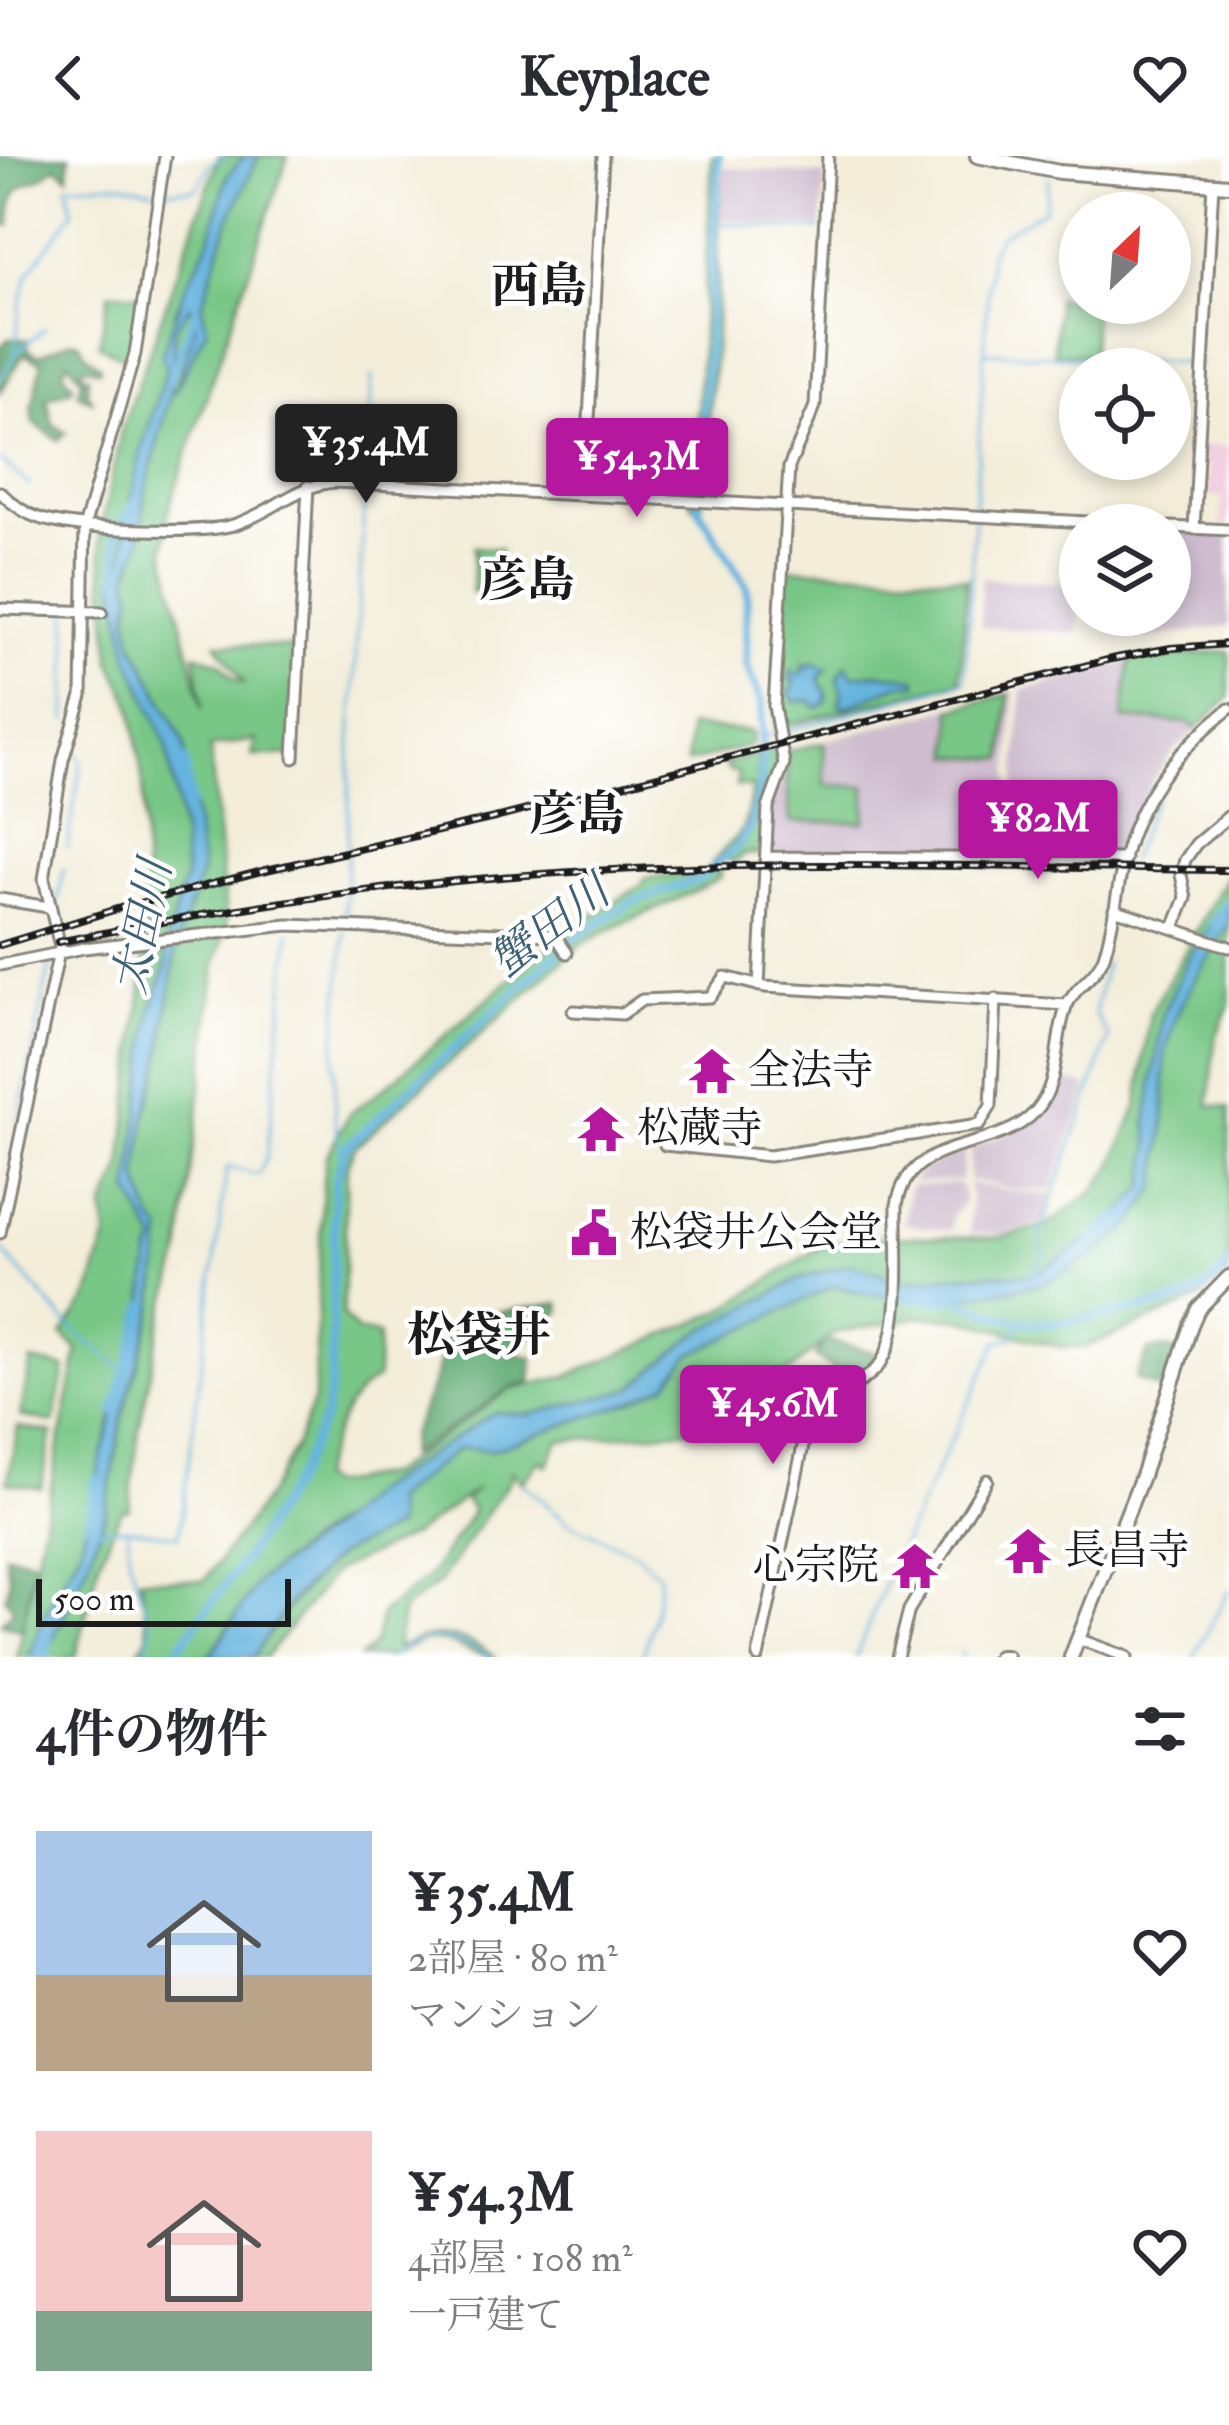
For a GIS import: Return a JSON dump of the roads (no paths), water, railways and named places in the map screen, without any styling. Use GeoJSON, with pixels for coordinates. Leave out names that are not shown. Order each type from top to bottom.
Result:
{"type":"FeatureCollection","features":[{"type":"Feature","properties":{"kind":"main road"},"geometry":{"type":"LineString","coordinates":[[977,156],[1050,170],[1229,185]]}},
{"type":"Feature","properties":{"kind":"main road"},"geometry":{"type":"LineString","coordinates":[[1070,1657],[1142,1476],[1191,1325],[1198,1310],[1229,1277]]}},
{"type":"Feature","properties":{"kind":"street"},"geometry":{"type":"LineString","coordinates":[[0,1233],[61,950],[44,879],[63,760],[83,687],[85,524],[135,354],[166,156]]}},
{"type":"Feature","properties":{"kind":"street"},"geometry":{"type":"LineString","coordinates":[[585,495],[603,156]]}},
{"type":"Feature","properties":{"kind":"street"},"geometry":{"type":"LineString","coordinates":[[759,986],[768,808],[784,764],[777,733],[786,508],[790,460],[814,406],[828,156]]}},
{"type":"Feature","properties":{"kind":"street"},"geometry":{"type":"LineString","coordinates":[[1195,529],[1213,184]]}},
{"type":"Feature","properties":{"kind":"street"},"geometry":{"type":"LineString","coordinates":[[0,492],[40,518],[167,529],[217,529],[240,523],[308,486],[334,482],[1059,520]]}},
{"type":"Feature","properties":{"kind":"street"},"geometry":{"type":"LineString","coordinates":[[293,758],[308,486]]}},
{"type":"Feature","properties":{"kind":"street"},"geometry":{"type":"LineString","coordinates":[[1191,529],[1229,530]]}},
{"type":"Feature","properties":{"kind":"street"},"geometry":{"type":"LineString","coordinates":[[0,609],[103,612]]}},
{"type":"Feature","properties":{"kind":"street"},"geometry":{"type":"LineString","coordinates":[[758,1657],[802,1441],[825,1404],[880,1364],[892,1340],[901,1191],[919,1164],[932,1155],[1019,1124],[1038,1108],[1049,1086],[1067,1004],[1100,964],[1125,859],[1151,794],[1168,767],[1229,710]]}},
{"type":"Feature","properties":{"kind":"street"},"geometry":{"type":"LineString","coordinates":[[1174,928],[1186,898],[1181,875],[1185,860],[1229,816]]}},
{"type":"Feature","properties":{"kind":"street"},"geometry":{"type":"LineString","coordinates":[[766,857],[1125,859]]}},
{"type":"Feature","properties":{"kind":"street"},"geometry":{"type":"LineString","coordinates":[[0,899],[49,907]]}},
{"type":"Feature","properties":{"kind":"street"},"geometry":{"type":"LineString","coordinates":[[1114,909],[1229,947]]}},
{"type":"Feature","properties":{"kind":"street"},"geometry":{"type":"LineString","coordinates":[[0,965],[61,950],[305,925],[555,935],[567,953]]}},
{"type":"Feature","properties":{"kind":"street"},"geometry":{"type":"LineString","coordinates":[[573,1011],[622,1014],[642,1000],[710,997],[723,977],[759,986],[1067,1004]]}},
{"type":"Feature","properties":{"kind":"street"},"geometry":{"type":"LineString","coordinates":[[665,1145],[769,1156],[979,1125],[991,1106],[997,999]]}},
{"type":"Feature","properties":{"kind":"street"},"geometry":{"type":"LineString","coordinates":[[897,1657],[905,1618],[987,1480]]}},
{"type":"Feature","properties":{"kind":"street"},"geometry":{"type":"LineString","coordinates":[[1078,1639],[1126,1657]]}},
{"type":"Feature","properties":{"kind":"water"},"geometry":{"type":"Polygon","coordinates":[[[244,156],[259,156],[229,219],[202,306],[207,328],[173,395],[196,324],[190,306],[175,328],[170,394],[145,493],[141,542],[128,576],[133,594],[128,614],[133,642],[184,742],[202,870],[177,943],[138,1177],[153,1221],[162,1230],[154,1308],[124,1410],[105,1515],[88,1564],[45,1657],[29,1657],[46,1611],[81,1548],[102,1454],[143,1313],[150,1254],[156,1242],[130,1191],[151,1012],[185,877],[166,744],[129,657],[114,579],[124,556],[140,454],[166,370],[162,354],[183,292],[209,241],[227,176],[244,156]]]}},
{"type":"Feature","properties":{"kind":"water"},"geometry":{"type":"Polygon","coordinates":[[[812,662],[827,669],[819,679],[826,702],[818,708],[808,700],[795,702],[788,692],[795,681],[789,679],[792,670],[798,676],[804,671],[801,667],[809,668],[812,662]]]}},
{"type":"Feature","properties":{"kind":"water"},"geometry":{"type":"Polygon","coordinates":[[[846,665],[853,676],[878,673],[916,678],[917,684],[901,684],[846,707],[839,705],[838,678],[846,665]]]}},
{"type":"Feature","properties":{"kind":"water"},"geometry":{"type":"Polygon","coordinates":[[[1229,900],[1229,924],[1192,984],[1165,1054],[1165,1122],[1157,1187],[1131,1226],[1092,1256],[1043,1284],[949,1299],[871,1295],[834,1286],[690,1355],[667,1384],[630,1402],[492,1450],[459,1448],[393,1501],[396,1527],[338,1555],[292,1599],[253,1657],[210,1657],[258,1581],[369,1494],[495,1412],[529,1415],[631,1389],[696,1334],[804,1277],[851,1264],[904,1281],[1035,1274],[1107,1228],[1145,1186],[1150,1148],[1147,1121],[1163,1013],[1189,957],[1229,900]]]}},
{"type":"Feature","properties":{"kind":"waterway"},"geometry":{"type":"LineString","coordinates":[[164,190],[196,189],[210,165],[225,156]]}},
{"type":"Feature","properties":{"kind":"waterway","name":"蟹田川"},"geometry":{"type":"LineString","coordinates":[[172,1657],[246,1557],[296,1478],[325,1416],[331,1382],[335,1184],[345,1148],[571,941],[632,902],[700,879],[738,846],[750,827],[762,775],[762,703],[746,664],[747,587],[698,508],[719,156]]}},
{"type":"Feature","properties":{"kind":"waterway"},"geometry":{"type":"LineString","coordinates":[[1049,168],[1050,156]]}},
{"type":"Feature","properties":{"kind":"waterway"},"geometry":{"type":"LineString","coordinates":[[760,738],[965,681],[990,254],[999,236],[1045,209],[1049,177]]}},
{"type":"Feature","properties":{"kind":"waterway"},"geometry":{"type":"LineString","coordinates":[[15,354],[28,274],[73,212],[67,185],[119,183],[154,190]]}},
{"type":"Feature","properties":{"kind":"waterway"},"geometry":{"type":"LineString","coordinates":[[714,223],[819,229]]}},
{"type":"Feature","properties":{"kind":"waterway","name":"太田川"},"geometry":{"type":"LineString","coordinates":[[169,381],[196,311]]}},
{"type":"Feature","properties":{"kind":"waterway"},"geometry":{"type":"LineString","coordinates":[[0,379],[15,354],[45,328]]}},
{"type":"Feature","properties":{"kind":"waterway"},"geometry":{"type":"LineString","coordinates":[[985,352],[1200,364]]}},
{"type":"Feature","properties":{"kind":"waterway"},"geometry":{"type":"LineString","coordinates":[[366,480],[372,376]]}},
{"type":"Feature","properties":{"kind":"waterway"},"geometry":{"type":"LineString","coordinates":[[0,460],[30,485]]}},
{"type":"Feature","properties":{"kind":"waterway"},"geometry":{"type":"LineString","coordinates":[[345,923],[365,489]]}},
{"type":"Feature","properties":{"kind":"waterway","name":"太田川"},"geometry":{"type":"LineString","coordinates":[[118,580],[116,536],[133,504]]}},
{"type":"Feature","properties":{"kind":"waterway"},"geometry":{"type":"LineString","coordinates":[[68,614],[68,663]]}},
{"type":"Feature","properties":{"kind":"waterway"},"geometry":{"type":"LineString","coordinates":[[67,666],[67,680]]}},
{"type":"Feature","properties":{"kind":"waterway"},"geometry":{"type":"LineString","coordinates":[[67,682],[67,720]]}},
{"type":"Feature","properties":{"kind":"waterway"},"geometry":{"type":"LineString","coordinates":[[72,745],[81,760]]}},
{"type":"Feature","properties":{"kind":"waterway","name":"太田川"},"geometry":{"type":"LineString","coordinates":[[185,760],[191,804]]}},
{"type":"Feature","properties":{"kind":"waterway"},"geometry":{"type":"LineString","coordinates":[[72,819],[81,764]]}},
{"type":"Feature","properties":{"kind":"waterway"},"geometry":{"type":"LineString","coordinates":[[1130,859],[1156,797]]}},
{"type":"Feature","properties":{"kind":"waterway"},"geometry":{"type":"LineString","coordinates":[[67,848],[71,822]]}},
{"type":"Feature","properties":{"kind":"waterway"},"geometry":{"type":"LineString","coordinates":[[57,906],[64,869]]}},
{"type":"Feature","properties":{"kind":"waterway"},"geometry":{"type":"LineString","coordinates":[[1212,924],[1229,899]]}},
{"type":"Feature","properties":{"kind":"waterway"},"geometry":{"type":"LineString","coordinates":[[97,1529],[128,1528],[179,1536],[227,1167],[258,1175],[267,1155],[290,931]]}},
{"type":"Feature","properties":{"kind":"waterway"},"geometry":{"type":"LineString","coordinates":[[342,1153],[335,1122],[334,1057],[345,931]]}},
{"type":"Feature","properties":{"kind":"waterway"},"geometry":{"type":"LineString","coordinates":[[44,993],[51,962]]}},
{"type":"Feature","properties":{"kind":"waterway"},"geometry":{"type":"LineString","coordinates":[[1032,1274],[1043,1256],[1040,1234],[1109,1038],[1095,1014],[1105,963]]}},
{"type":"Feature","properties":{"kind":"waterway"},"geometry":{"type":"LineString","coordinates":[[33,1050],[44,997]]}},
{"type":"Feature","properties":{"kind":"waterway"},"geometry":{"type":"LineString","coordinates":[[21,1108],[32,1054]]}},
{"type":"Feature","properties":{"kind":"waterway"},"geometry":{"type":"LineString","coordinates":[[18,1127],[21,1111]]}},
{"type":"Feature","properties":{"kind":"waterway"},"geometry":{"type":"LineString","coordinates":[[1095,1237],[1119,1215]]}},
{"type":"Feature","properties":{"kind":"waterway"},"geometry":{"type":"LineString","coordinates":[[0,1248],[69,1326],[125,1372]]}},
{"type":"Feature","properties":{"kind":"waterway"},"geometry":{"type":"LineString","coordinates":[[956,1298],[1024,1322],[1062,1322],[1185,1299],[1207,1287],[1229,1264]]}},
{"type":"Feature","properties":{"kind":"waterway"},"geometry":{"type":"LineString","coordinates":[[907,1298],[939,1301],[957,1297]]}},
{"type":"Feature","properties":{"kind":"waterway","name":"太田川"},"geometry":{"type":"LineString","coordinates":[[114,1411],[145,1305]]}},
{"type":"Feature","properties":{"kind":"waterway"},"geometry":{"type":"LineString","coordinates":[[856,1657],[888,1574],[998,1341],[1012,1338],[1020,1321]]}},
{"type":"Feature","properties":{"kind":"waterway","name":"太田川"},"geometry":{"type":"LineString","coordinates":[[88,1522],[96,1478]]}},
{"type":"Feature","properties":{"kind":"waterway"},"geometry":{"type":"LineString","coordinates":[[523,1484],[569,1523],[638,1554],[660,1577],[642,1657]]}},
{"type":"Feature","properties":{"kind":"waterway"},"geometry":{"type":"LineString","coordinates":[[128,1530],[129,1556],[152,1630],[141,1657]]}},
{"type":"Feature","properties":{"kind":"waterway"},"geometry":{"type":"LineString","coordinates":[[1194,1657],[1229,1590]]}},
{"type":"Feature","properties":{"kind":"waterway","name":"太田川"},"geometry":{"type":"LineString","coordinates":[[45,1657],[50,1638]]}},
{"type":"Feature","properties":{"kind":"waterway"},"geometry":{"type":"LineString","coordinates":[[391,1657],[414,1643],[439,1639],[465,1644],[489,1657]]}},
{"type":"Feature","properties":{"kind":"waterway"},"geometry":{"type":"LineString","coordinates":[[960,1653],[962,1657]]}},
{"type":"Feature","properties":{"kind":"railway"},"geometry":{"type":"LineString","coordinates":[[0,945],[262,871],[499,817],[1111,659],[1229,644]]}},
{"type":"Feature","properties":{"kind":"railway"},"geometry":{"type":"LineString","coordinates":[[58,942],[314,898],[573,872],[819,865],[1229,870]]}},
{"type":"Feature","properties":{"kind":"place","name":"全法寺"},"geometry":{"type":"Point","coordinates":[712,1071]}},
{"type":"Feature","properties":{"kind":"place","name":"松蔵寺"},"geometry":{"type":"Point","coordinates":[601,1129]}},
{"type":"Feature","properties":{"kind":"place","name":"松袋井公会堂"},"geometry":{"type":"Point","coordinates":[594,1233]}},
{"type":"Feature","properties":{"kind":"place","name":"長昌寺"},"geometry":{"type":"Point","coordinates":[1028,1551]}},
{"type":"Feature","properties":{"kind":"place","name":"心宗院"},"geometry":{"type":"Point","coordinates":[915,1566]}},
{"type":"Feature","properties":{"kind":"district","name":"西島"},"geometry":{"type":"Point","coordinates":[539,287]}},
{"type":"Feature","properties":{"kind":"district","name":"彦島"},"geometry":{"type":"Point","coordinates":[527,581]}},
{"type":"Feature","properties":{"kind":"district","name":"彦島"},"geometry":{"type":"Point","coordinates":[577,815]}},
{"type":"Feature","properties":{"kind":"district","name":"松袋井"},"geometry":{"type":"Point","coordinates":[479,1336]}}]}
